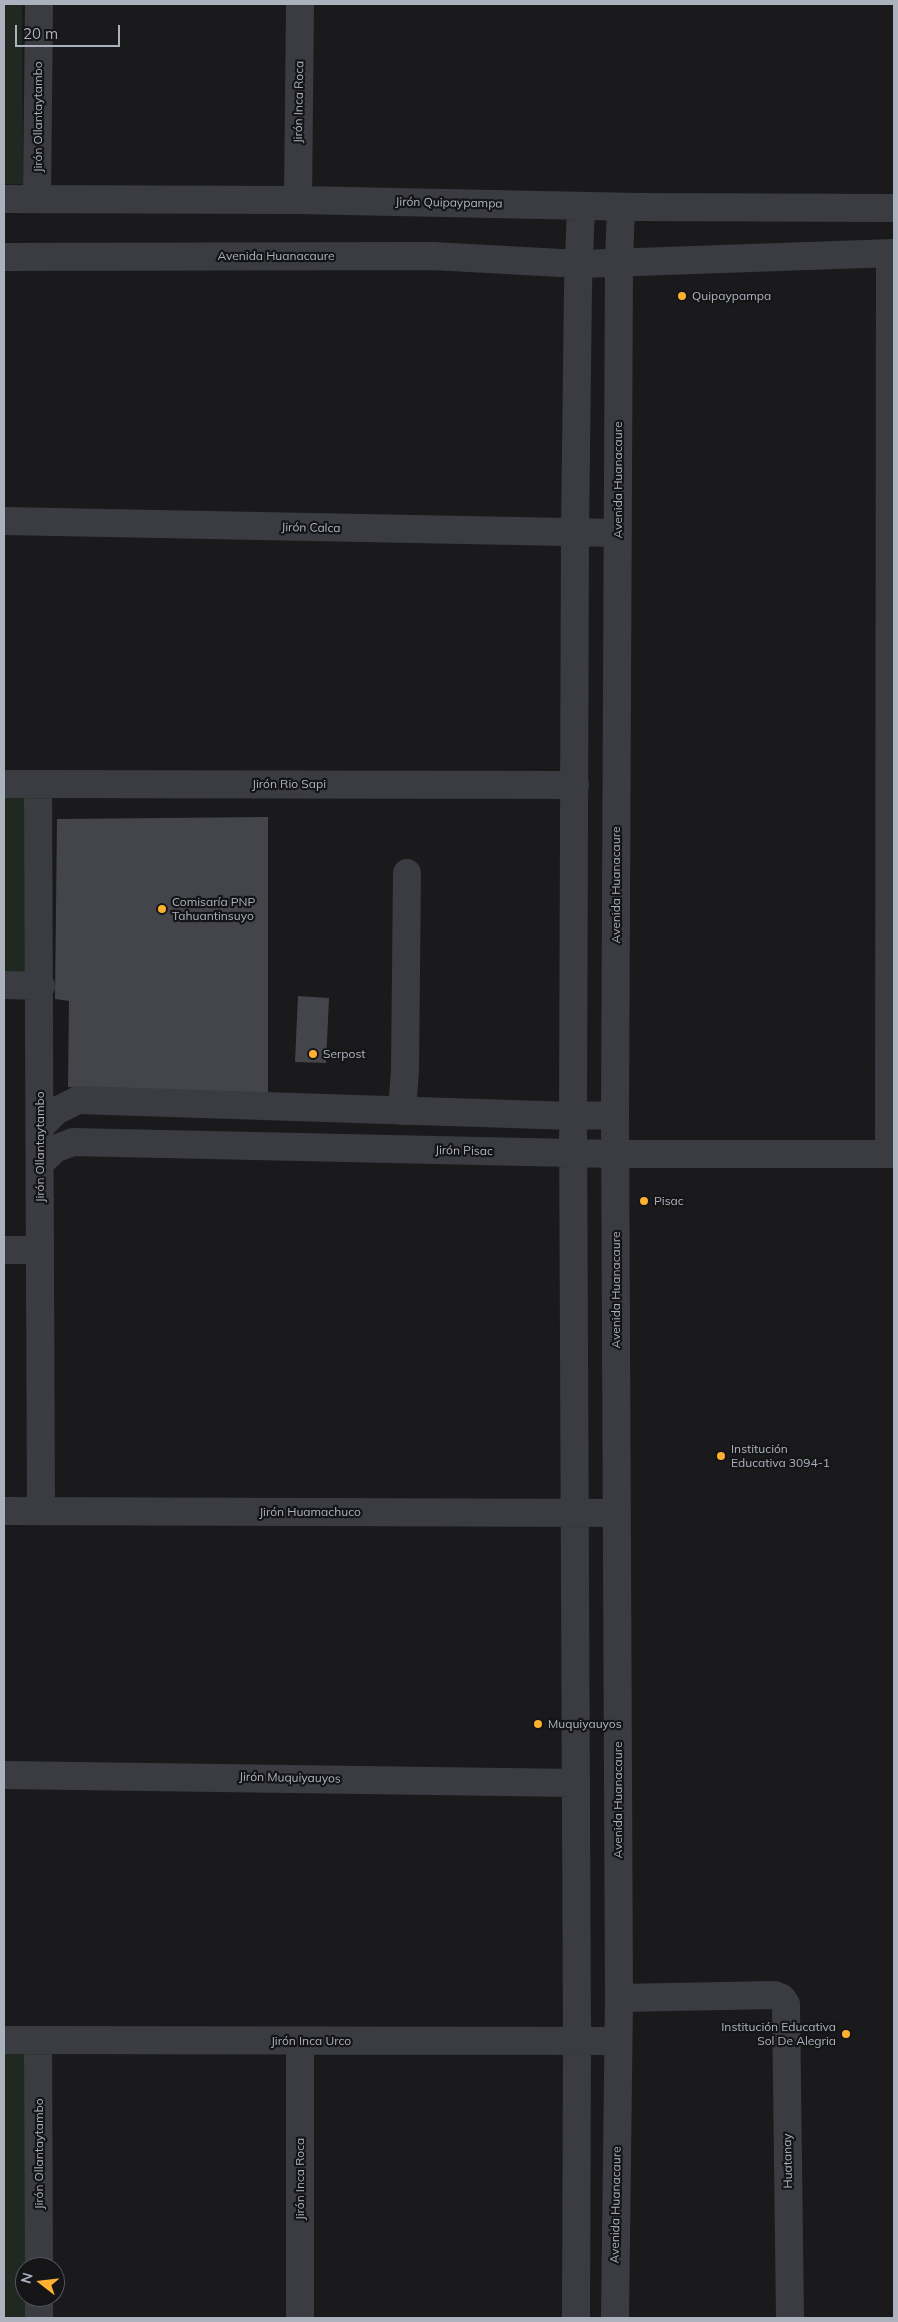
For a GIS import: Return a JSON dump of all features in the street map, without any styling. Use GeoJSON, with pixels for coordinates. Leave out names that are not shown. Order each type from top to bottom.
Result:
{"type":"FeatureCollection","features":[{"type":"Feature","properties":{"kind":"street","name":"Jirón Ollantaytambo"},"geometry":{"type":"LineString","coordinates":[[37,199],[38,4]]}},
{"type":"Feature","properties":{"kind":"street","name":"Jirón Inca Roca"},"geometry":{"type":"LineString","coordinates":[[298,200],[300,4]]}},
{"type":"Feature","properties":{"kind":"street","name":"Jirón Quipaypampa"},"geometry":{"type":"LineString","coordinates":[[4,199],[298,200],[621,207],[894,208]]}},
{"type":"Feature","properties":{"kind":"street"},"geometry":{"type":"LineString","coordinates":[[576,2318],[577,2040],[573,1116],[575,533],[581,206]]}},
{"type":"Feature","properties":{"kind":"street","name":"Avenida Huanacaure"},"geometry":{"type":"LineString","coordinates":[[615,2318],[619,1998],[616,1115],[619,262],[621,207]]}},
{"type":"Feature","properties":{"kind":"street"},"geometry":{"type":"LineString","coordinates":[[619,262],[892,253],[892,1154]]}},
{"type":"Feature","properties":{"kind":"street","name":"Avenida Huanacaure"},"geometry":{"type":"LineString","coordinates":[[4,257],[433,256],[579,264],[619,262]]}},
{"type":"Feature","properties":{"kind":"street","name":"Jirón Calca"},"geometry":{"type":"LineString","coordinates":[[4,521],[618,533]]}},
{"type":"Feature","properties":{"kind":"street","name":"Jirón Rio Sapi"},"geometry":{"type":"LineString","coordinates":[[4,784],[575,784]]}},
{"type":"Feature","properties":{"kind":"street","name":"Jirón Ollantaytambo"},"geometry":{"type":"LineString","coordinates":[[38,784],[41,986],[41,1510]]}},
{"type":"Feature","properties":{"kind":"street"},"geometry":{"type":"LineString","coordinates":[[402,1111],[407,873]]}},
{"type":"Feature","properties":{"kind":"street"},"geometry":{"type":"LineString","coordinates":[[4,986],[41,986]]}},
{"type":"Feature","properties":{"kind":"street"},"geometry":{"type":"LineString","coordinates":[[41,1126],[56,1111],[78,1100],[573,1116],[616,1115]]}},
{"type":"Feature","properties":{"kind":"street","name":"Jirón Pisac"},"geometry":{"type":"LineString","coordinates":[[40,1162],[55,1149],[73,1142],[616,1154],[892,1154]]}},
{"type":"Feature","properties":{"kind":"street"},"geometry":{"type":"LineString","coordinates":[[4,1250],[40,1250]]}},
{"type":"Feature","properties":{"kind":"street","name":"Jirón Huamachuco"},"geometry":{"type":"LineString","coordinates":[[4,1511],[617,1513]]}},
{"type":"Feature","properties":{"kind":"street","name":"Jirón Muquiyauyos"},"geometry":{"type":"LineString","coordinates":[[4,1775],[576,1783]]}},
{"type":"Feature","properties":{"kind":"street","name":"Huatanay"},"geometry":{"type":"LineString","coordinates":[[619,1998],[775,1994],[782,1998],[786,2004],[790,2318]]}},
{"type":"Feature","properties":{"kind":"street","name":"Jirón Inca Urco"},"geometry":{"type":"LineString","coordinates":[[4,2040],[618,2041]]}},
{"type":"Feature","properties":{"kind":"street","name":"Jirón Ollantaytambo"},"geometry":{"type":"LineString","coordinates":[[38,2040],[39,2257]]}},
{"type":"Feature","properties":{"kind":"street","name":"Jirón Inca Roca"},"geometry":{"type":"LineString","coordinates":[[300,2040],[300,2318]]}},
{"type":"Feature","properties":{"kind":"shaded area"},"geometry":{"type":"Polygon","coordinates":[[[4,4],[22,4],[23,184],[4,184],[4,4]]]}},
{"type":"Feature","properties":{"kind":"shaded area"},"geometry":{"type":"Polygon","coordinates":[[[4,793],[26,793],[26,973],[4,973],[4,793]]]}},
{"type":"Feature","properties":{"kind":"shaded area"},"geometry":{"type":"Polygon","coordinates":[[[4,2042],[28,2042],[27,2257],[15,2257],[15,2307],[27,2307],[27,2318],[4,2318],[4,2042]]]}},
{"type":"Feature","properties":{"kind":"building","name":"Comisaría PNP Tahuantinsuyo"},"geometry":{"type":"Polygon","coordinates":[[[268,817],[268,1094],[68,1087],[69,1001],[55,999],[57,819],[268,817]]]}},
{"type":"Feature","properties":{"kind":"building"},"geometry":{"type":"Polygon","coordinates":[[[298,996],[329,998],[326,1063],[295,1062],[298,996]]]}},
{"type":"Feature","properties":{"kind":"place","name":"Quipaypampa"},"geometry":{"type":"Point","coordinates":[682,296]}},
{"type":"Feature","properties":{"kind":"place","name":"Comisaría PNP Tahuantinsuyo"},"geometry":{"type":"Point","coordinates":[162,909]}},
{"type":"Feature","properties":{"kind":"place","name":"Serpost"},"geometry":{"type":"Point","coordinates":[313,1054]}},
{"type":"Feature","properties":{"kind":"place","name":"Pisac"},"geometry":{"type":"Point","coordinates":[644,1201]}},
{"type":"Feature","properties":{"kind":"place","name":"Institución Educativa 3094-1"},"geometry":{"type":"Point","coordinates":[721,1456]}},
{"type":"Feature","properties":{"kind":"place","name":"Muquiyauyos"},"geometry":{"type":"Point","coordinates":[538,1724]}},
{"type":"Feature","properties":{"kind":"place","name":"Institución Educativa Sol De Alegria"},"geometry":{"type":"Point","coordinates":[846,2034]}}]}
